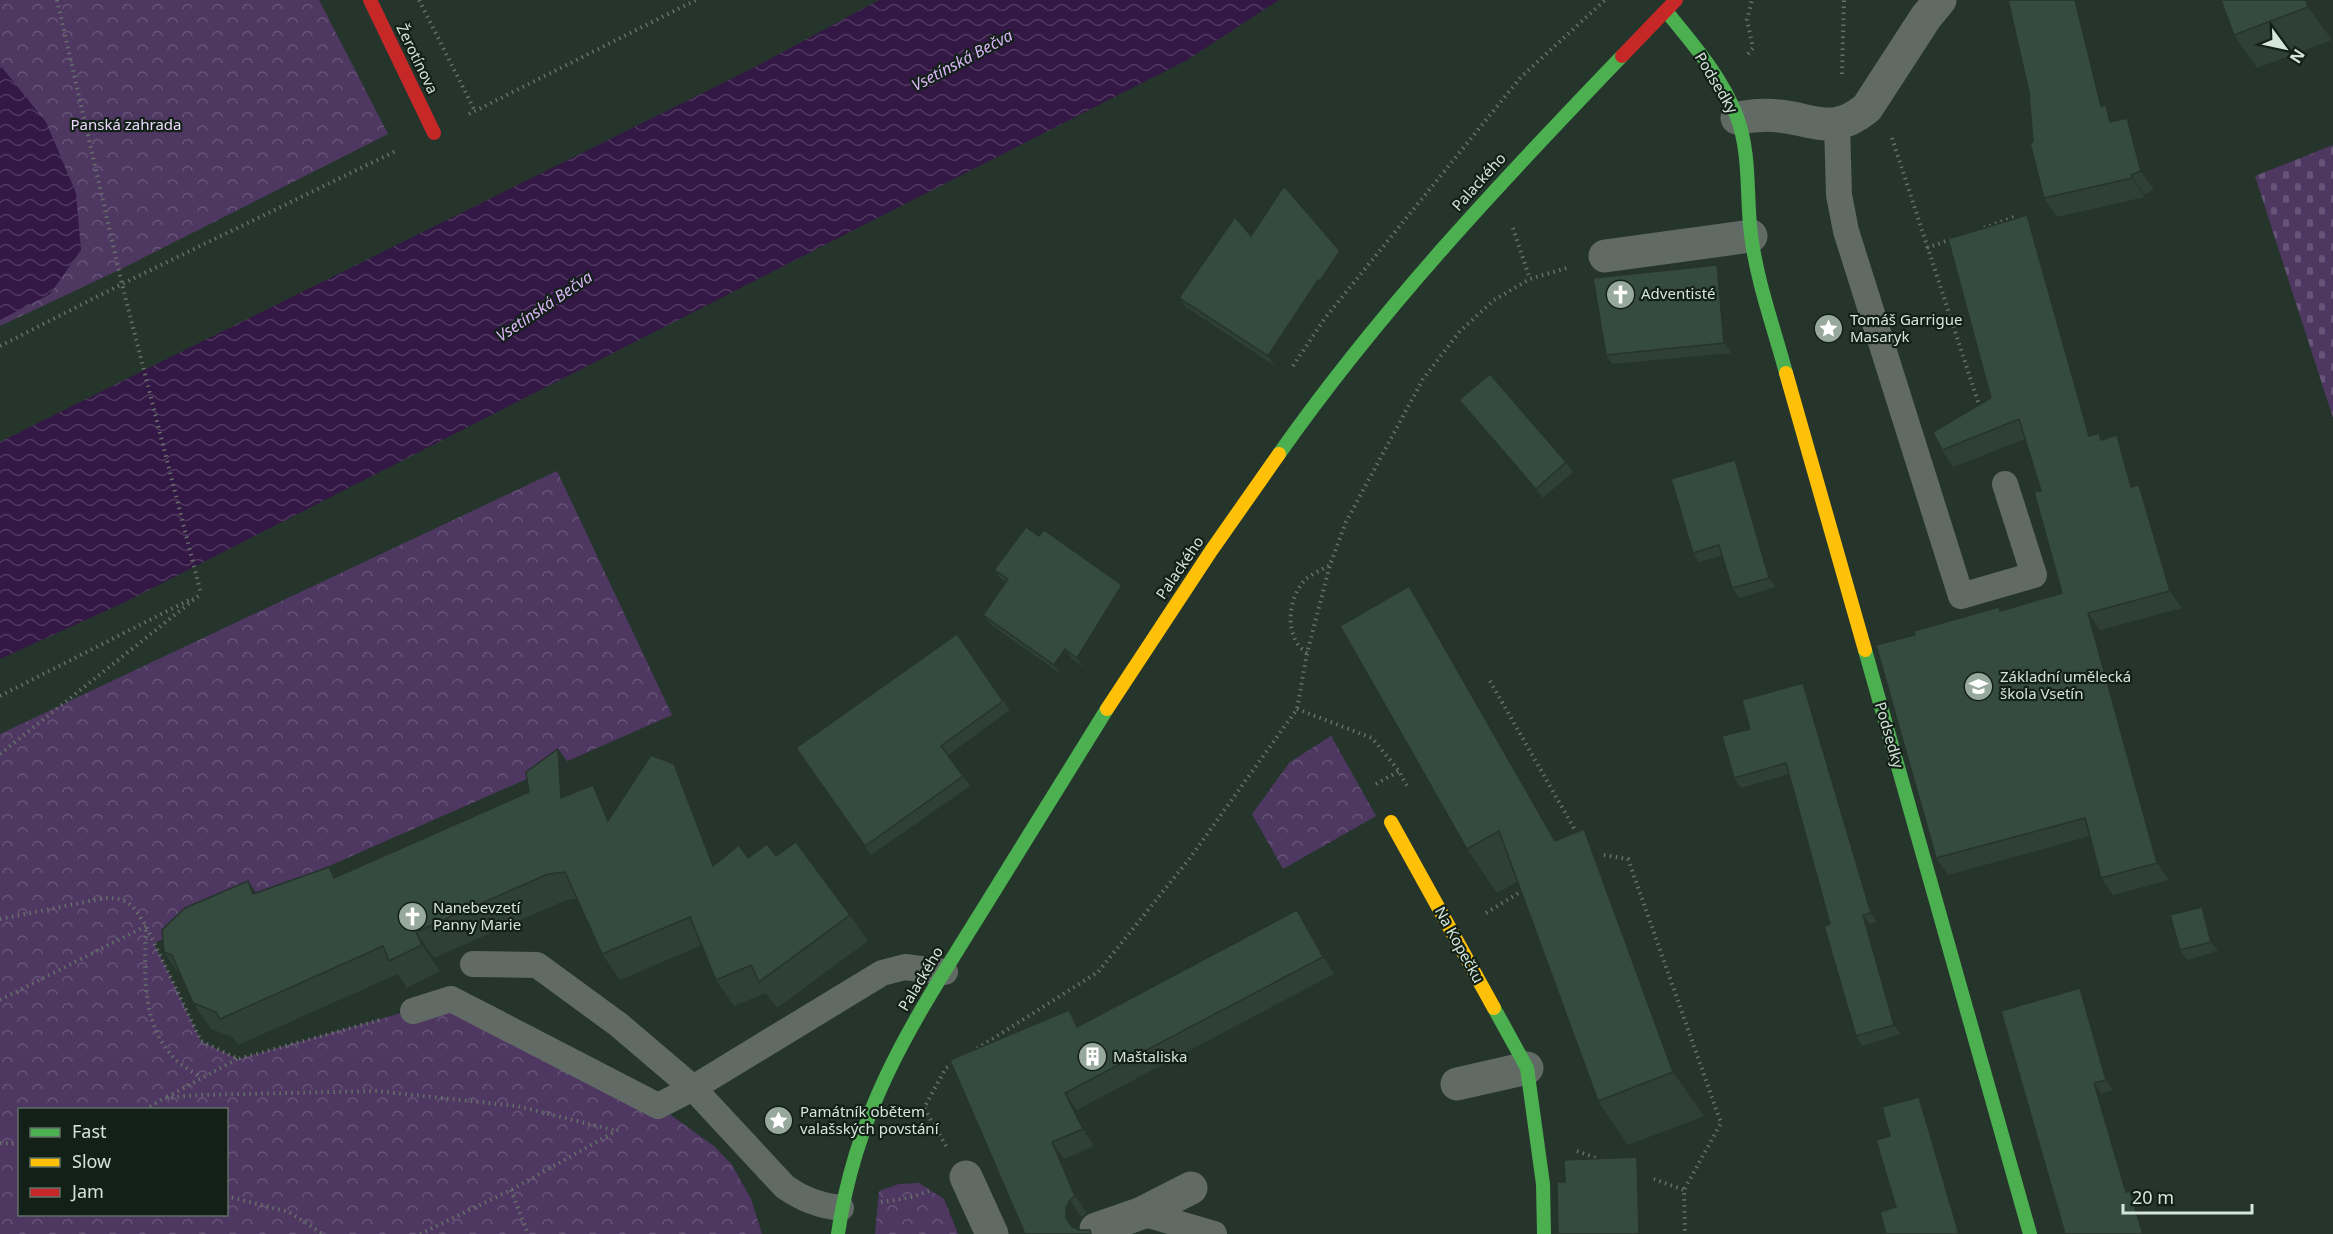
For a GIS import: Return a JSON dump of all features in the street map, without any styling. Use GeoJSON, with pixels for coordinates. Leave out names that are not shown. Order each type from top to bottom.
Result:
{"type":"FeatureCollection","features":[{"type":"Feature","properties":{"kind":"street","name":"Žerotínova"},"geometry":{"type":"LineString","coordinates":[[370,0],[434,133]]}},
{"type":"Feature","properties":{"kind":"street","name":"Palackého"},"geometry":{"type":"LineString","coordinates":[[838,1234],[841,1208],[855,1147],[868,1113],[899,1049],[1133,668],[1211,551],[1301,423],[1414,280],[1488,195],[1676,0]]}},
{"type":"Feature","properties":{"kind":"street"},"geometry":{"type":"LineString","coordinates":[[1737,118],[1779,116],[1822,125],[1837,125],[1854,119],[1867,108],[1926,17],[1940,0]]}},
{"type":"Feature","properties":{"kind":"street","name":"Podsedky"},"geometry":{"type":"LineString","coordinates":[[1666,11],[1699,52],[1737,118],[1744,147],[1751,236],[1768,310],[2030,1234]]}},
{"type":"Feature","properties":{"kind":"street"},"geometry":{"type":"LineString","coordinates":[[1605,256],[1751,236]]}},
{"type":"Feature","properties":{"kind":"street","name":"Na Kopečku"},"geometry":{"type":"LineString","coordinates":[[1391,822],[1527,1068],[1543,1184],[1544,1234]]}},
{"type":"Feature","properties":{"kind":"street"},"geometry":{"type":"LineString","coordinates":[[1457,1084],[1527,1068]]}},
{"type":"Feature","properties":{"kind":"street"},"geometry":{"type":"LineString","coordinates":[[966,1177],[992,1234]]}},
{"type":"Feature","properties":{"kind":"street"},"geometry":{"type":"LineString","coordinates":[[1096,1229],[1142,1213],[1191,1188]]}},
{"type":"Feature","properties":{"kind":"lane"},"geometry":{"type":"LineString","coordinates":[[1837,125],[1839,195],[1846,231],[1961,596],[2034,575],[2005,484]]}},
{"type":"Feature","properties":{"kind":"lane"},"geometry":{"type":"LineString","coordinates":[[473,964],[537,965],[619,1025],[693,1088],[785,1186],[802,1199],[841,1208]]}},
{"type":"Feature","properties":{"kind":"lane"},"geometry":{"type":"LineString","coordinates":[[412,1011],[451,999],[658,1106],[693,1088],[882,974],[905,968],[945,972]]}},
{"type":"Feature","properties":{"kind":"lane"},"geometry":{"type":"LineString","coordinates":[[1142,1213],[1214,1234]]}},
{"type":"Feature","properties":{"kind":"path"},"geometry":{"type":"LineString","coordinates":[[57,0],[122,284],[201,594]]}},
{"type":"Feature","properties":{"kind":"path"},"geometry":{"type":"LineString","coordinates":[[419,0],[475,111]]}},
{"type":"Feature","properties":{"kind":"path"},"geometry":{"type":"LineString","coordinates":[[0,346],[122,284],[434,133],[696,0]]}},
{"type":"Feature","properties":{"kind":"path"},"geometry":{"type":"LineString","coordinates":[[1844,0],[1841,84],[1848,94],[1867,108]]}},
{"type":"Feature","properties":{"kind":"path"},"geometry":{"type":"LineString","coordinates":[[1890,132],[1983,417]]}},
{"type":"Feature","properties":{"kind":"path"},"geometry":{"type":"LineString","coordinates":[[1983,228],[2017,216]]}},
{"type":"Feature","properties":{"kind":"path"},"geometry":{"type":"LineString","coordinates":[[1513,226],[1530,279]]}},
{"type":"Feature","properties":{"kind":"path"},"geometry":{"type":"LineString","coordinates":[[1927,248],[1961,236]]}},
{"type":"Feature","properties":{"kind":"path"},"geometry":{"type":"LineString","coordinates":[[966,1055],[1098,972],[1190,858],[1297,709],[1307,653],[1330,565],[1346,522],[1423,379],[1460,331],[1494,300],[1530,279],[1605,256]]}},
{"type":"Feature","properties":{"kind":"path"},"geometry":{"type":"LineString","coordinates":[[1307,653],[1294,640],[1291,629],[1294,603],[1306,579],[1330,565]]}},
{"type":"Feature","properties":{"kind":"path"},"geometry":{"type":"LineString","coordinates":[[0,696],[201,594]]}},
{"type":"Feature","properties":{"kind":"path"},"geometry":{"type":"LineString","coordinates":[[0,754],[201,594]]}},
{"type":"Feature","properties":{"kind":"path"},"geometry":{"type":"LineString","coordinates":[[1490,681],[1582,842]]}},
{"type":"Feature","properties":{"kind":"path"},"geometry":{"type":"LineString","coordinates":[[1375,785],[1399,771]]}},
{"type":"Feature","properties":{"kind":"path"},"geometry":{"type":"LineString","coordinates":[[1588,852],[1628,860],[1721,1123],[1684,1190],[1685,1234]]}},
{"type":"Feature","properties":{"kind":"path"},"geometry":{"type":"LineString","coordinates":[[1480,917],[1531,886]]}},
{"type":"Feature","properties":{"kind":"path"},"geometry":{"type":"LineString","coordinates":[[0,920],[105,898],[121,898],[136,910],[146,926],[201,1041],[238,1059]]}},
{"type":"Feature","properties":{"kind":"path"},"geometry":{"type":"LineString","coordinates":[[0,1000],[146,926]]}},
{"type":"Feature","properties":{"kind":"path"},"geometry":{"type":"LineString","coordinates":[[146,926],[145,992],[155,1030],[175,1058],[201,1078]]}},
{"type":"Feature","properties":{"kind":"path"},"geometry":{"type":"LineString","coordinates":[[148,1108],[238,1059],[381,1019]]}},
{"type":"Feature","properties":{"kind":"path"},"geometry":{"type":"LineString","coordinates":[[872,1203],[909,1198],[966,1177],[924,1108],[946,1068],[956,1062]]}},
{"type":"Feature","properties":{"kind":"path"},"geometry":{"type":"LineString","coordinates":[[164,1098],[197,1095],[376,1091],[518,1106],[617,1131]]}},
{"type":"Feature","properties":{"kind":"path"},"geometry":{"type":"LineString","coordinates":[[420,1234],[511,1190],[658,1106]]}},
{"type":"Feature","properties":{"kind":"path"},"geometry":{"type":"LineString","coordinates":[[1538,1137],[1608,1162]]}},
{"type":"Feature","properties":{"kind":"path"},"geometry":{"type":"LineString","coordinates":[[0,1143],[18,1144]]}},
{"type":"Feature","properties":{"kind":"path"},"geometry":{"type":"LineString","coordinates":[[1641,1174],[1684,1190]]}},
{"type":"Feature","properties":{"kind":"path"},"geometry":{"type":"LineString","coordinates":[[511,1190],[528,1234]]}},
{"type":"Feature","properties":{"kind":"path"},"geometry":{"type":"LineString","coordinates":[[228,1197],[290,1212],[323,1234]]}},
{"type":"Feature","properties":{"kind":"green space","name":"Panská zahrada"},"geometry":{"type":"Polygon","coordinates":[[[0,0],[319,0],[388,134],[119,270],[0,326],[0,0]]]}},
{"type":"Feature","properties":{"kind":"green space"},"geometry":{"type":"Polygon","coordinates":[[[2333,145],[2333,418],[2255,176],[2333,145]]]}},
{"type":"Feature","properties":{"kind":"green space"},"geometry":{"type":"Polygon","coordinates":[[[557,471],[672,715],[154,943],[201,1041],[238,1059],[451,999],[658,1106],[714,1146],[732,1165],[751,1199],[762,1234],[0,1234],[0,734],[557,471]]]}},
{"type":"Feature","properties":{"kind":"green space"},"geometry":{"type":"Polygon","coordinates":[[[1331,736],[1376,816],[1283,869],[1252,814],[1290,762],[1331,736]]]}},
{"type":"Feature","properties":{"kind":"green space"},"geometry":{"type":"Polygon","coordinates":[[[919,1183],[944,1199],[958,1234],[875,1234],[879,1191],[899,1184],[919,1183]]]}},
{"type":"Feature","properties":{"kind":"water","name":"Vsetínská Bečva"},"geometry":{"type":"Polygon","coordinates":[[[879,0],[1279,0],[1187,60],[125,602],[0,659],[0,442],[755,67],[879,0]]]}},
{"type":"Feature","properties":{"kind":"water"},"geometry":{"type":"Polygon","coordinates":[[[0,65],[46,122],[76,193],[81,250],[50,294],[0,320],[0,65]]]}},
{"type":"Feature","properties":{"kind":"building"},"geometry":{"type":"Polygon","coordinates":[[[2008,0],[2075,0],[2101,106],[2106,105],[2110,122],[2127,118],[2141,171],[2131,175],[2132,178],[2044,198],[2030,143],[2033,142],[2029,92],[2008,0]]]}},
{"type":"Feature","properties":{"kind":"building"},"geometry":{"type":"Polygon","coordinates":[[[2221,0],[2306,0],[2308,7],[2234,35],[2221,0]]]}},
{"type":"Feature","properties":{"kind":"building"},"geometry":{"type":"Polygon","coordinates":[[[1284,186],[1340,251],[1268,356],[1179,298],[1235,217],[1251,236],[1284,186]]]}},
{"type":"Feature","properties":{"kind":"building"},"geometry":{"type":"Polygon","coordinates":[[[2027,215],[2089,436],[2099,433],[2101,440],[2117,435],[2131,487],[2139,485],[2170,591],[2088,613],[2157,863],[2101,878],[2085,818],[1936,858],[1876,645],[1915,635],[1914,631],[1999,607],[2000,611],[2062,593],[2034,492],[2041,491],[2019,419],[1942,450],[1933,432],[1991,398],[1948,239],[2027,215]]]}},
{"type":"Feature","properties":{"kind":"building"},"geometry":{"type":"Polygon","coordinates":[[[1717,265],[1724,343],[1606,355],[1593,278],[1717,265]]]}},
{"type":"Feature","properties":{"kind":"building"},"geometry":{"type":"Polygon","coordinates":[[[1490,374],[1566,462],[1536,489],[1459,400],[1490,374]]]}},
{"type":"Feature","properties":{"kind":"building"},"geometry":{"type":"Polygon","coordinates":[[[1735,460],[1769,578],[1732,588],[1719,545],[1693,553],[1671,479],[1735,460]]]}},
{"type":"Feature","properties":{"kind":"building"},"geometry":{"type":"Polygon","coordinates":[[[1026,527],[1039,536],[1044,530],[1122,585],[1077,658],[1065,649],[1054,665],[983,615],[1008,579],[994,570],[1026,527]]]}},
{"type":"Feature","properties":{"kind":"building"},"geometry":{"type":"Polygon","coordinates":[[[1409,586],[1555,841],[1584,829],[1673,1072],[1598,1101],[1499,831],[1467,849],[1340,626],[1409,586]]]}},
{"type":"Feature","properties":{"kind":"building"},"geometry":{"type":"Polygon","coordinates":[[[957,634],[1003,701],[941,746],[963,776],[865,846],[796,748],[957,634]]]}},
{"type":"Feature","properties":{"kind":"building"},"geometry":{"type":"Polygon","coordinates":[[[1803,683],[1871,913],[1863,915],[1894,1025],[1856,1036],[1824,926],[1830,924],[1786,763],[1734,778],[1722,736],[1750,729],[1742,700],[1803,683]]]}},
{"type":"Feature","properties":{"kind":"building"},"geometry":{"type":"Polygon","coordinates":[[[558,749],[561,798],[593,785],[608,821],[651,755],[674,764],[713,866],[739,845],[748,858],[767,844],[776,856],[796,842],[850,915],[759,982],[751,965],[716,980],[690,917],[602,954],[565,872],[548,874],[416,932],[422,945],[389,961],[383,946],[220,1019],[216,1012],[193,1003],[172,955],[164,952],[162,930],[185,908],[248,881],[253,894],[329,867],[334,878],[529,792],[526,772],[558,749]]]}},
{"type":"Feature","properties":{"kind":"building"},"geometry":{"type":"Polygon","coordinates":[[[2202,907],[2211,942],[2180,950],[2170,915],[2202,907]]]}},
{"type":"Feature","properties":{"kind":"building","name":"Maštaliska"},"geometry":{"type":"Polygon","coordinates":[[[1297,910],[1323,957],[1065,1093],[1083,1129],[1052,1142],[1075,1196],[1066,1208],[1066,1218],[1072,1227],[1090,1230],[1091,1234],[1025,1234],[950,1060],[1069,1010],[1077,1027],[1297,910]]]}},
{"type":"Feature","properties":{"kind":"building"},"geometry":{"type":"Polygon","coordinates":[[[2080,988],[2106,1080],[2094,1083],[2126,1192],[2130,1191],[2143,1234],[2065,1234],[2001,1011],[2080,988]]]}},
{"type":"Feature","properties":{"kind":"building"},"geometry":{"type":"Polygon","coordinates":[[[1919,1097],[1959,1234],[1886,1234],[1880,1212],[1896,1207],[1876,1140],[1890,1136],[1882,1107],[1919,1097]]]}},
{"type":"Feature","properties":{"kind":"building"},"geometry":{"type":"Polygon","coordinates":[[[1637,1157],[1639,1234],[1558,1234],[1557,1182],[1565,1182],[1564,1160],[1637,1157]]]}},
{"type":"Feature","properties":{"kind":"traffic: fast"},"geometry":{"type":"LineString","coordinates":[[1666,11],[1715,75],[1737,117],[1746,161],[1754,253],[1786,373]]}},
{"type":"Feature","properties":{"kind":"traffic: fast"},"geometry":{"type":"LineString","coordinates":[[1279,454],[1358,348],[1443,248],[1622,56]]}},
{"type":"Feature","properties":{"kind":"traffic: fast"},"geometry":{"type":"LineString","coordinates":[[1865,650],[2030,1234]]}},
{"type":"Feature","properties":{"kind":"traffic: fast"},"geometry":{"type":"LineString","coordinates":[[838,1234],[858,1145],[891,1066],[933,991],[1107,709]]}},
{"type":"Feature","properties":{"kind":"traffic: fast"},"geometry":{"type":"LineString","coordinates":[[1494,1008],[1527,1068],[1543,1184],[1544,1234]]}},
{"type":"Feature","properties":{"kind":"traffic: slow"},"geometry":{"type":"LineString","coordinates":[[1786,373],[1865,650]]}},
{"type":"Feature","properties":{"kind":"traffic: slow"},"geometry":{"type":"LineString","coordinates":[[1107,709],[1211,551],[1279,454]]}},
{"type":"Feature","properties":{"kind":"traffic: slow"},"geometry":{"type":"LineString","coordinates":[[1391,822],[1494,1008]]}},
{"type":"Feature","properties":{"kind":"traffic: jam"},"geometry":{"type":"LineString","coordinates":[[370,0],[434,133]]}},
{"type":"Feature","properties":{"kind":"traffic: jam"},"geometry":{"type":"LineString","coordinates":[[1622,56],[1676,0]]}},
{"type":"Feature","properties":{"kind":"place","name":"Adventisté"},"geometry":{"type":"Point","coordinates":[1620,294]}},
{"type":"Feature","properties":{"kind":"place","name":"Tomáš Garrigue Masaryk"},"geometry":{"type":"Point","coordinates":[1829,329]}},
{"type":"Feature","properties":{"kind":"place","name":"Základní umělecká škola Vsetín"},"geometry":{"type":"Point","coordinates":[1979,686]}},
{"type":"Feature","properties":{"kind":"place","name":"Nanebevzetí Panny Marie"},"geometry":{"type":"Point","coordinates":[412,917]}},
{"type":"Feature","properties":{"kind":"place","name":"Maštaliska"},"geometry":{"type":"Point","coordinates":[1092,1057]}},
{"type":"Feature","properties":{"kind":"place","name":"Památník obětem valašských povstání"},"geometry":{"type":"Point","coordinates":[779,1121]}}]}
